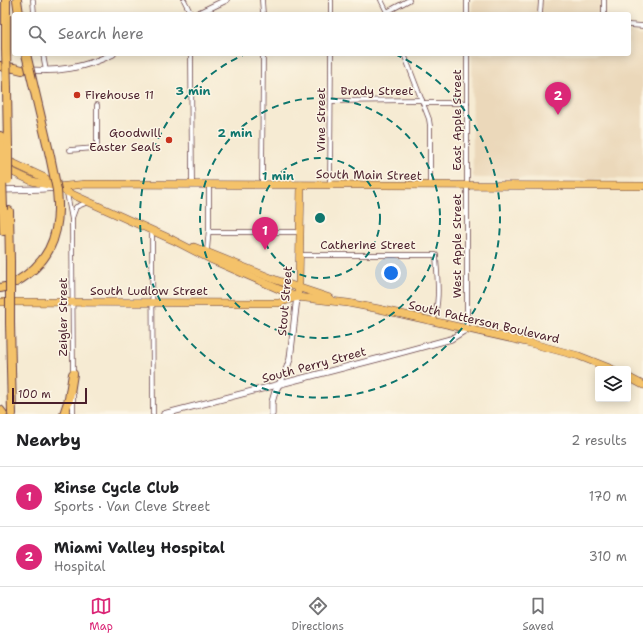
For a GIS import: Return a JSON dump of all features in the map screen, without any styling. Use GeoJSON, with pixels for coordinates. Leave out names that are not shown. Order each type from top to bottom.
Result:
{"type":"FeatureCollection","features":[{"type":"Feature","properties":{"kind":"highway"},"geometry":{"type":"LineString","coordinates":[[6,0],[7,89],[4,146],[6,211],[10,259],[12,414]]}},
{"type":"Feature","properties":{"kind":"highway"},"geometry":{"type":"LineString","coordinates":[[17,0],[19,12]]}},
{"type":"Feature","properties":{"kind":"highway"},"geometry":{"type":"LineString","coordinates":[[16,282],[33,270],[42,261],[48,251],[57,227],[57,190],[26,56]]}},
{"type":"Feature","properties":{"kind":"highway"},"geometry":{"type":"LineString","coordinates":[[0,68],[14,68],[22,70]]}},
{"type":"Feature","properties":{"kind":"highway"},"geometry":{"type":"LineString","coordinates":[[0,136],[4,146]]}},
{"type":"Feature","properties":{"kind":"highway"},"geometry":{"type":"LineString","coordinates":[[64,414],[69,398],[73,374]]}},
{"type":"Feature","properties":{"kind":"highway"},"geometry":{"type":"LineString","coordinates":[[0,410],[3,414]]}},
{"type":"Feature","properties":{"kind":"main road","name":"South Patterson Boulevard"},"geometry":{"type":"LineString","coordinates":[[0,157],[45,178],[57,187],[88,202],[152,230],[210,259],[297,297],[348,304],[541,345],[579,356],[604,366]]}},
{"type":"Feature","properties":{"kind":"main road","name":"South Patterson Boulevard"},"geometry":{"type":"LineString","coordinates":[[0,167],[32,181],[57,187]]}},
{"type":"Feature","properties":{"kind":"main road","name":"South Main Street"},"geometry":{"type":"LineString","coordinates":[[57,187],[86,184],[643,186]]}},
{"type":"Feature","properties":{"kind":"main road","name":"Stout Street"},"geometry":{"type":"LineString","coordinates":[[297,297],[300,255],[301,185]]}},
{"type":"Feature","properties":{"kind":"main road","name":"South Patterson Boulevard"},"geometry":{"type":"LineString","coordinates":[[173,240],[207,251],[298,288],[348,304]]}},
{"type":"Feature","properties":{"kind":"main road","name":"South Ludlow Street"},"geometry":{"type":"LineString","coordinates":[[0,302],[279,303],[297,297]]}},
{"type":"Feature","properties":{"kind":"main road"},"geometry":{"type":"LineString","coordinates":[[631,377],[643,379]]}},
{"type":"Feature","properties":{"kind":"main road"},"geometry":{"type":"LineString","coordinates":[[631,378],[643,385]]}},
{"type":"Feature","properties":{"kind":"street"},"geometry":{"type":"LineString","coordinates":[[33,0],[34,12]]}},
{"type":"Feature","properties":{"kind":"street"},"geometry":{"type":"LineString","coordinates":[[184,0],[190,12]]}},
{"type":"Feature","properties":{"kind":"street"},"geometry":{"type":"LineString","coordinates":[[201,12],[226,0]]}},
{"type":"Feature","properties":{"kind":"street"},"geometry":{"type":"LineString","coordinates":[[262,0],[263,12]]}},
{"type":"Feature","properties":{"kind":"street"},"geometry":{"type":"LineString","coordinates":[[331,0],[331,12]]}},
{"type":"Feature","properties":{"kind":"street"},"geometry":{"type":"LineString","coordinates":[[382,0],[388,12]]}},
{"type":"Feature","properties":{"kind":"street"},"geometry":{"type":"LineString","coordinates":[[390,12],[409,0]]}},
{"type":"Feature","properties":{"kind":"street"},"geometry":{"type":"LineString","coordinates":[[467,0],[467,12]]}},
{"type":"Feature","properties":{"kind":"street"},"geometry":{"type":"LineString","coordinates":[[540,0],[540,12]]}},
{"type":"Feature","properties":{"kind":"street"},"geometry":{"type":"LineString","coordinates":[[604,0],[604,12]]}},
{"type":"Feature","properties":{"kind":"street"},"geometry":{"type":"LineString","coordinates":[[631,25],[643,26]]}},
{"type":"Feature","properties":{"kind":"street"},"geometry":{"type":"LineString","coordinates":[[43,56],[46,71]]}},
{"type":"Feature","properties":{"kind":"street"},"geometry":{"type":"LineString","coordinates":[[22,70],[46,71],[78,67],[108,56]]}},
{"type":"Feature","properties":{"kind":"street"},"geometry":{"type":"LineString","coordinates":[[191,56],[192,184]]}},
{"type":"Feature","properties":{"kind":"street"},"geometry":{"type":"LineString","coordinates":[[262,185],[263,56]]}},
{"type":"Feature","properties":{"kind":"street","name":"Vine Street"},"geometry":{"type":"LineString","coordinates":[[330,185],[331,56]]}},
{"type":"Feature","properties":{"kind":"street"},"geometry":{"type":"LineString","coordinates":[[405,56],[429,118],[430,186]]}},
{"type":"Feature","properties":{"kind":"street","name":"East Apple Street"},"geometry":{"type":"LineString","coordinates":[[467,56],[467,186]]}},
{"type":"Feature","properties":{"kind":"street","name":"Brady Street"},"geometry":{"type":"LineString","coordinates":[[331,101],[467,103]]}},
{"type":"Feature","properties":{"kind":"street"},"geometry":{"type":"LineString","coordinates":[[70,150],[96,147],[97,105]]}},
{"type":"Feature","properties":{"kind":"street"},"geometry":{"type":"LineString","coordinates":[[207,251],[209,232],[209,184]]}},
{"type":"Feature","properties":{"kind":"street","name":"West Apple Street"},"geometry":{"type":"LineString","coordinates":[[466,329],[467,186]]}},
{"type":"Feature","properties":{"kind":"street","name":"South Main Street"},"geometry":{"type":"LineString","coordinates":[[0,190],[57,187]]}},
{"type":"Feature","properties":{"kind":"street","name":"Zeigler Street"},"geometry":{"type":"LineString","coordinates":[[67,192],[72,220],[73,414]]}},
{"type":"Feature","properties":{"kind":"street"},"geometry":{"type":"LineString","coordinates":[[72,220],[76,207],[88,202]]}},
{"type":"Feature","properties":{"kind":"street"},"geometry":{"type":"LineString","coordinates":[[152,230],[153,414]]}},
{"type":"Feature","properties":{"kind":"street"},"geometry":{"type":"LineString","coordinates":[[209,232],[300,232]]}},
{"type":"Feature","properties":{"kind":"street","name":"Catherine Street"},"geometry":{"type":"LineString","coordinates":[[300,255],[436,255],[438,290],[437,311],[433,321]]}},
{"type":"Feature","properties":{"kind":"street","name":"Stout Street"},"geometry":{"type":"LineString","coordinates":[[272,414],[272,402],[278,384],[286,373],[290,359],[297,297]]}},
{"type":"Feature","properties":{"kind":"street","name":"South Perry Street"},"geometry":{"type":"LineString","coordinates":[[164,414],[451,339],[466,329]]}},
{"type":"Feature","properties":{"kind":"shaded area"},"geometry":{"type":"Polygon","coordinates":[[[472,0],[601,0],[601,12],[472,12],[472,0]]]}},
{"type":"Feature","properties":{"kind":"shaded area"},"geometry":{"type":"Polygon","coordinates":[[[631,32],[643,35],[643,179],[475,178],[473,176],[472,56],[631,56],[631,32]]]}},
{"type":"Feature","properties":{"kind":"place","name":"Firehouse 11"},"geometry":{"type":"Point","coordinates":[77,95]}},
{"type":"Feature","properties":{"kind":"place","name":"Miami Valley Hospital"},"geometry":{"type":"Point","coordinates":[558,115]}},
{"type":"Feature","properties":{"kind":"place","name":"Goodwill Easter Seals"},"geometry":{"type":"Point","coordinates":[169,140]}},
{"type":"Feature","properties":{"kind":"place","name":"Rinse Cycle Club"},"geometry":{"type":"Point","coordinates":[265,250]}}]}
